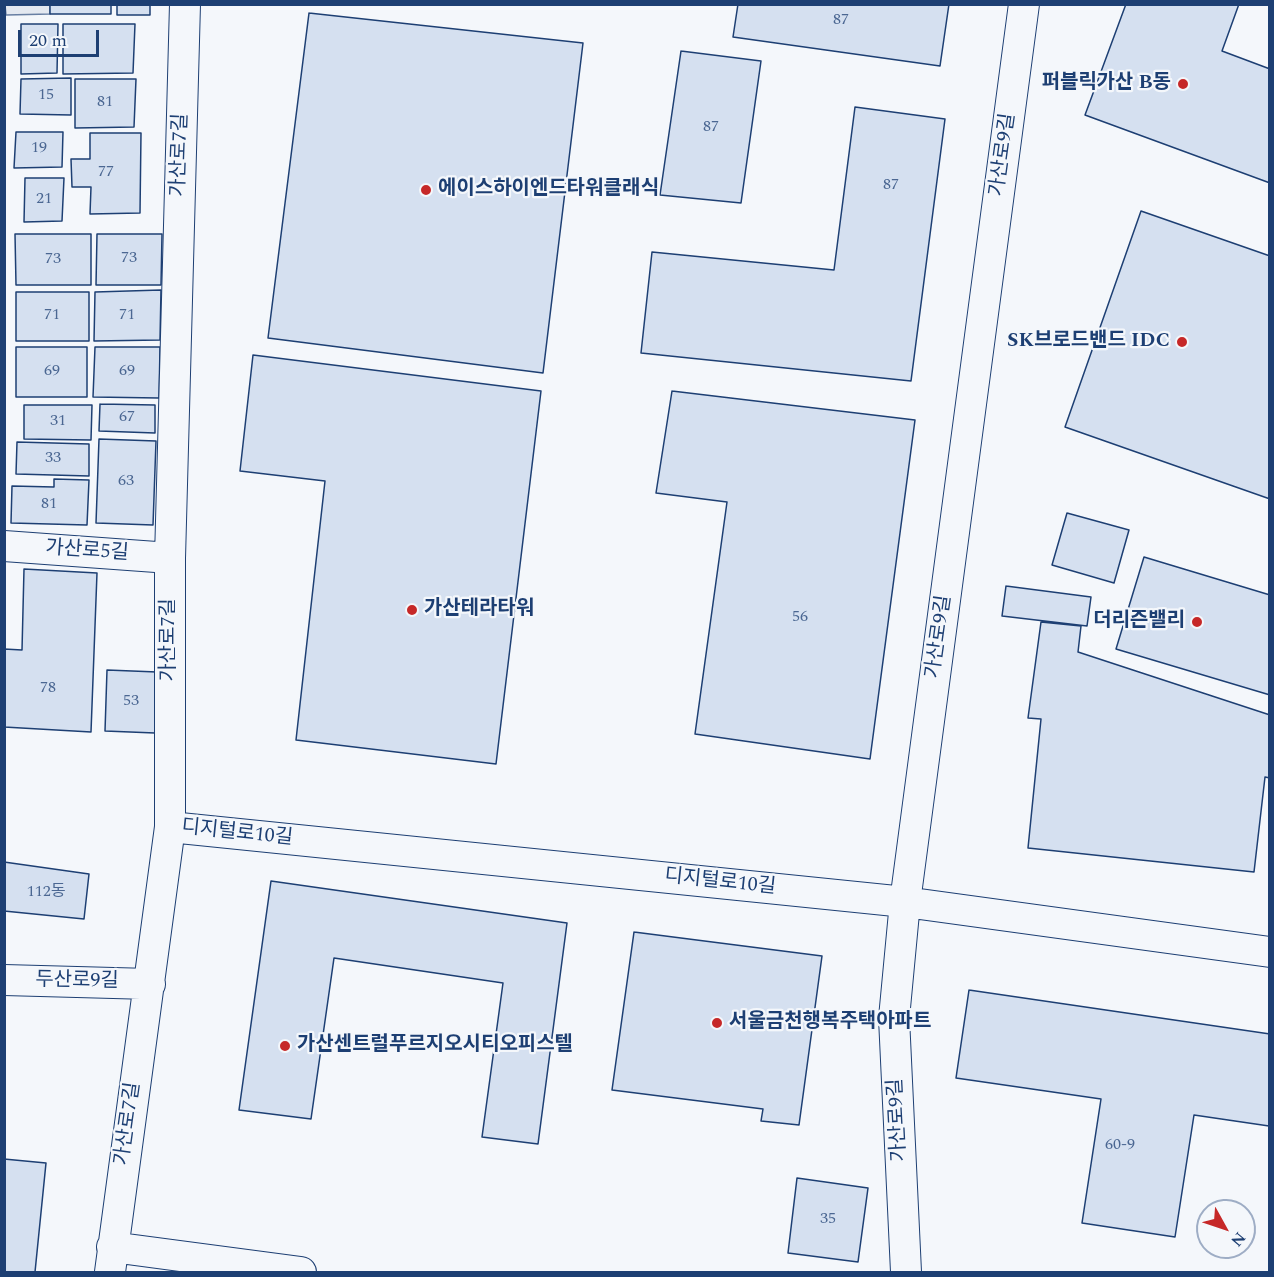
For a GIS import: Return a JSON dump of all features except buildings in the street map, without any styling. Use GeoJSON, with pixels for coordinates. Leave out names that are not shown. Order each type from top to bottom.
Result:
{"type":"FeatureCollection","features":[{"type":"Feature","properties":{"kind":"street","name":"가산로7길"},"geometry":{"type":"LineString","coordinates":[[111,1260],[170,827],[170,558],[186,4]]}},
{"type":"Feature","properties":{"kind":"street","name":"가산로9길"},"geometry":{"type":"LineString","coordinates":[[906,1272],[894,1018],[905,902],[1024,4]]}},
{"type":"Feature","properties":{"kind":"street","name":"가산로5길"},"geometry":{"type":"LineString","coordinates":[[4,546],[170,558]]}},
{"type":"Feature","properties":{"kind":"street","name":"디지털로10길"},"geometry":{"type":"LineString","coordinates":[[170,827],[905,902],[1269,952]]}},
{"type":"Feature","properties":{"kind":"street","name":"두산로9길"},"geometry":{"type":"LineString","coordinates":[[4,980],[150,984]]}},
{"type":"Feature","properties":{"kind":"street"},"geometry":{"type":"LineString","coordinates":[[111,1260],[301,1272]]}},
{"type":"Feature","properties":{"kind":"shaded area"},"geometry":{"type":"Polygon","coordinates":[[[5,5],[50,5],[50,14],[6,15],[5,5]]]}},
{"type":"Feature","properties":{"kind":"place","name":"퍼블릭가산 B동"},"geometry":{"type":"Point","coordinates":[1183,84]}},
{"type":"Feature","properties":{"kind":"place","name":"에이스하이엔드타워클래식"},"geometry":{"type":"Point","coordinates":[426,190]}},
{"type":"Feature","properties":{"kind":"place","name":"SK브로드밴드 IDC"},"geometry":{"type":"Point","coordinates":[1182,342]}},
{"type":"Feature","properties":{"kind":"place","name":"가산테라타워"},"geometry":{"type":"Point","coordinates":[412,610]}},
{"type":"Feature","properties":{"kind":"place","name":"더리즌밸리"},"geometry":{"type":"Point","coordinates":[1197,622]}},
{"type":"Feature","properties":{"kind":"place","name":"서울금천행복주택아파트"},"geometry":{"type":"Point","coordinates":[717,1023]}},
{"type":"Feature","properties":{"kind":"place","name":"가산센트럴푸르지오시티오피스텔"},"geometry":{"type":"Point","coordinates":[285,1046]}}]}
